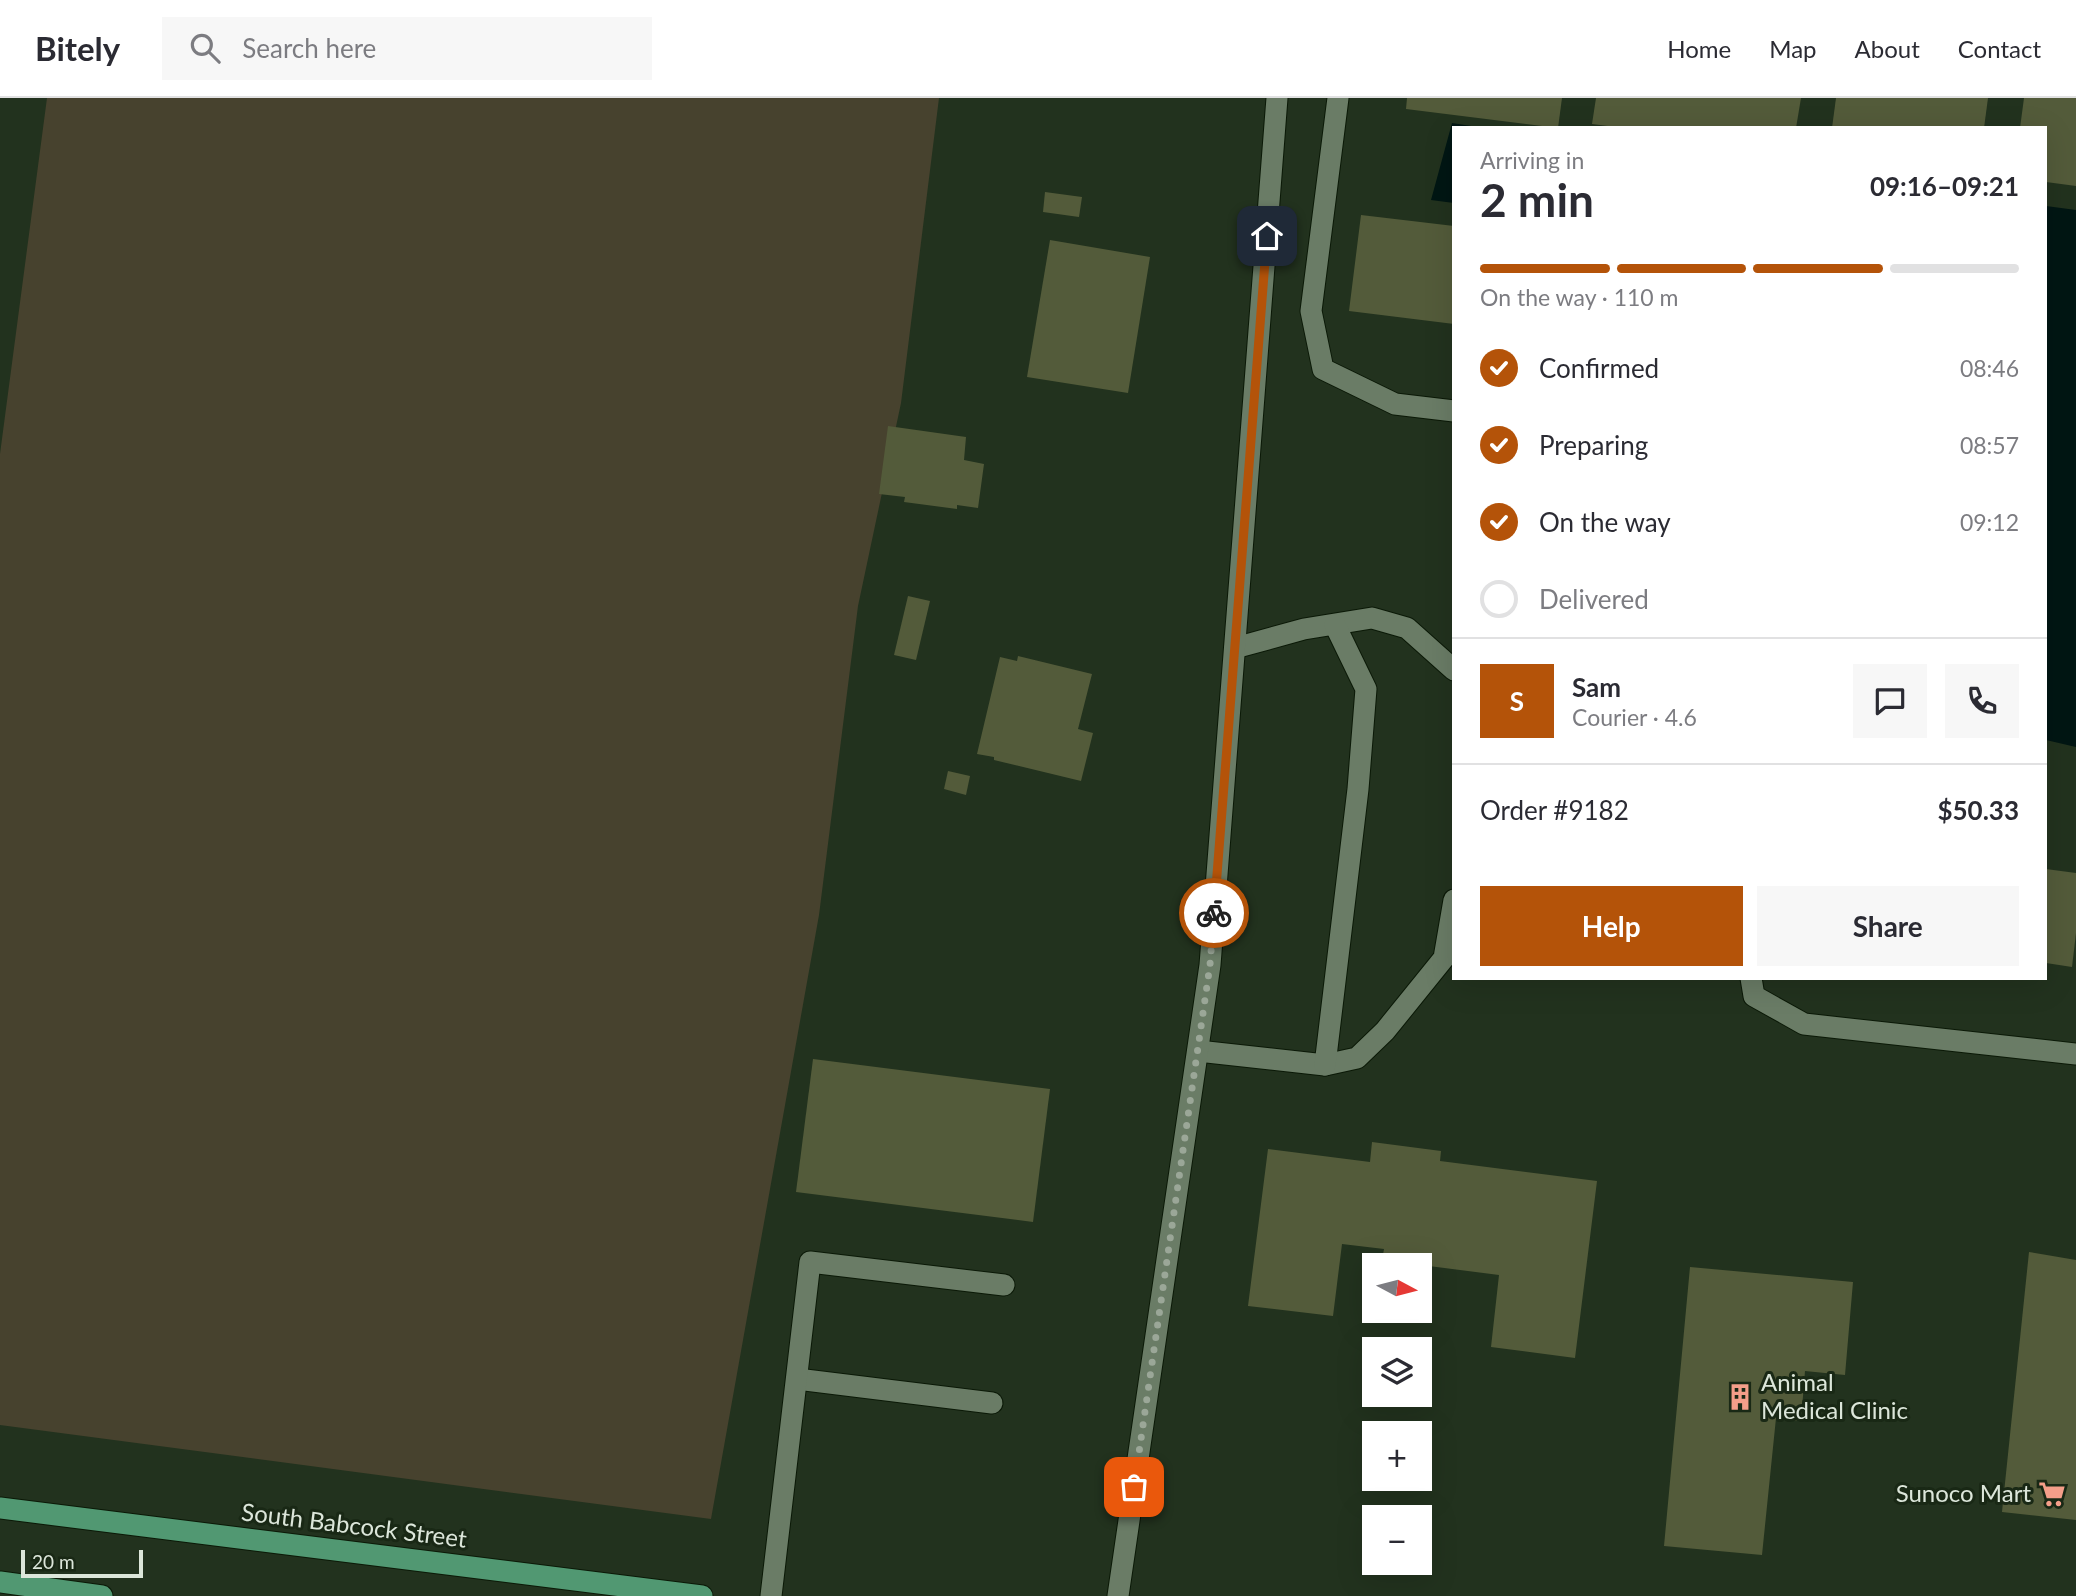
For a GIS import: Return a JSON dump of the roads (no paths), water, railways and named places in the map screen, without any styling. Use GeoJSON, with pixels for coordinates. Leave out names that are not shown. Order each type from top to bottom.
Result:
{"type":"FeatureCollection","features":[{"type":"Feature","properties":{"kind":"main road","name":"South Babcock Street"},"geometry":{"type":"LineString","coordinates":[[0,1508],[702,1596]]}},
{"type":"Feature","properties":{"kind":"main road"},"geometry":{"type":"LineString","coordinates":[[0,1582],[102,1596]]}},
{"type":"Feature","properties":{"kind":"street"},"geometry":{"type":"LineString","coordinates":[[1118,1596],[1210,965],[1277,98]]}},
{"type":"Feature","properties":{"kind":"street"},"geometry":{"type":"LineString","coordinates":[[1338,98],[1311,311],[1323,369],[1395,404],[1452,411]]}},
{"type":"Feature","properties":{"kind":"street"},"geometry":{"type":"LineString","coordinates":[[1235,648],[1304,629],[1372,618],[1407,628],[1452,668]]}},
{"type":"Feature","properties":{"kind":"street"},"geometry":{"type":"LineString","coordinates":[[1325,1065],[1358,789],[1366,689],[1335,625]]}},
{"type":"Feature","properties":{"kind":"street"},"geometry":{"type":"LineString","coordinates":[[1198,1051],[1325,1065],[1357,1058],[1385,1031],[1444,957],[1452,911]]}},
{"type":"Feature","properties":{"kind":"street"},"geometry":{"type":"LineString","coordinates":[[1751,980],[1754,996],[1804,1024],[2076,1055]]}},
{"type":"Feature","properties":{"kind":"street"},"geometry":{"type":"LineString","coordinates":[[771,1596],[810,1262],[1004,1285]]}},
{"type":"Feature","properties":{"kind":"street"},"geometry":{"type":"LineString","coordinates":[[797,1379],[992,1403]]}},
{"type":"Feature","properties":{"kind":"place","name":"Animal Medical Clinic"},"geometry":{"type":"Point","coordinates":[1740,1397]}},
{"type":"Feature","properties":{"kind":"place","name":"Sunoco Mart"},"geometry":{"type":"Point","coordinates":[2052,1494]}}]}
